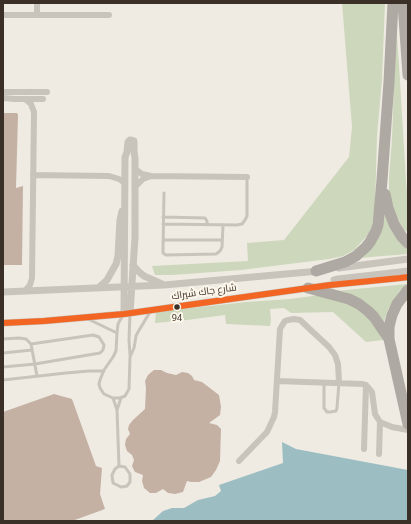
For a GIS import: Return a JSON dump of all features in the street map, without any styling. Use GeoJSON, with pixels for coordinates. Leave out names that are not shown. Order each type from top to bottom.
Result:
{"type":"FeatureCollection","features":[{"type":"Feature","properties":{"kind":"highway"},"geometry":{"type":"LineString","coordinates":[[316,271],[351,259],[362,252],[376,231],[379,219],[382,180],[393,3]]}},
{"type":"Feature","properties":{"kind":"highway"},"geometry":{"type":"LineString","coordinates":[[403,3],[408,75]]}},
{"type":"Feature","properties":{"kind":"highway"},"geometry":{"type":"LineString","coordinates":[[382,180],[390,216],[398,231],[408,243]]}},
{"type":"Feature","properties":{"kind":"highway"},"geometry":{"type":"LineString","coordinates":[[308,288],[349,299],[360,304],[374,317],[389,339]]}},
{"type":"Feature","properties":{"kind":"highway"},"geometry":{"type":"LineString","coordinates":[[408,290],[392,315],[389,327],[389,339],[408,424]]}},
{"type":"Feature","properties":{"kind":"street"},"geometry":{"type":"LineString","coordinates":[[37,3],[37,15]]}},
{"type":"Feature","properties":{"kind":"street"},"geometry":{"type":"LineString","coordinates":[[3,15],[109,15]]}},
{"type":"Feature","properties":{"kind":"street"},"geometry":{"type":"LineString","coordinates":[[3,92],[47,92]]}},
{"type":"Feature","properties":{"kind":"street"},"geometry":{"type":"LineString","coordinates":[[3,98],[43,99],[34,112]]}},
{"type":"Feature","properties":{"kind":"street"},"geometry":{"type":"LineString","coordinates":[[25,99],[31,104],[34,112],[32,278],[30,285],[25,291]]}},
{"type":"Feature","properties":{"kind":"street"},"geometry":{"type":"LineString","coordinates":[[133,140],[135,158],[135,238],[132,286],[127,313],[124,286],[125,157],[128,142],[133,140]]}},
{"type":"Feature","properties":{"kind":"street"},"geometry":{"type":"LineString","coordinates":[[109,176],[125,169]]}},
{"type":"Feature","properties":{"kind":"street"},"geometry":{"type":"LineString","coordinates":[[135,169],[142,174],[151,176],[247,177]]}},
{"type":"Feature","properties":{"kind":"street"},"geometry":{"type":"LineString","coordinates":[[34,175],[109,176],[119,179],[125,183]]}},
{"type":"Feature","properties":{"kind":"street"},"geometry":{"type":"LineString","coordinates":[[135,187],[143,179],[151,176]]}},
{"type":"Feature","properties":{"kind":"street"},"geometry":{"type":"LineString","coordinates":[[98,288],[107,280],[116,264],[118,256],[120,220],[121,214],[125,208]]}},
{"type":"Feature","properties":{"kind":"street","name":"شارع جاك شيراك"},"geometry":{"type":"LineString","coordinates":[[3,292],[164,285],[316,271],[408,259]]}},
{"type":"Feature","properties":{"kind":"street"},"geometry":{"type":"LineString","coordinates":[[133,265],[144,276],[164,285]]}},
{"type":"Feature","properties":{"kind":"street"},"geometry":{"type":"LineString","coordinates":[[330,284],[334,280],[338,279],[408,271]]}},
{"type":"Feature","properties":{"kind":"street","name":"شارع جاك شيراك"},"geometry":{"type":"LineString","coordinates":[[3,323],[44,321],[127,313],[330,284],[408,277]]}},
{"type":"Feature","properties":{"kind":"street"},"geometry":{"type":"LineString","coordinates":[[32,278],[40,290]]}},
{"type":"Feature","properties":{"kind":"street"},"geometry":{"type":"LineString","coordinates":[[239,461],[263,436],[272,422],[275,412],[280,329],[285,321],[294,319],[300,320],[332,351],[338,364],[338,382]]}},
{"type":"Feature","properties":{"kind":"street"},"geometry":{"type":"LineString","coordinates":[[277,381],[338,382],[360,383],[366,385],[371,389],[375,414],[379,421],[379,454]]}},
{"type":"Feature","properties":{"kind":"street"},"geometry":{"type":"LineString","coordinates":[[364,449],[366,385]]}},
{"type":"Feature","properties":{"kind":"street"},"geometry":{"type":"LineString","coordinates":[[365,419],[379,421],[392,427],[408,430]]}},
{"type":"Feature","properties":{"kind":"lane"},"geometry":{"type":"LineString","coordinates":[[163,224],[223,225],[239,224],[244,222],[246,218],[247,177]]}},
{"type":"Feature","properties":{"kind":"lane"},"geometry":{"type":"LineString","coordinates":[[164,193],[163,251],[166,255],[216,254],[221,249],[223,225]]}},
{"type":"Feature","properties":{"kind":"lane"},"geometry":{"type":"LineString","coordinates":[[164,217],[203,218],[206,220],[207,225]]}},
{"type":"Feature","properties":{"kind":"lane"},"geometry":{"type":"LineString","coordinates":[[163,240],[222,240]]}},
{"type":"Feature","properties":{"kind":"lane"},"geometry":{"type":"LineString","coordinates":[[130,357],[134,348],[136,336],[151,310]]}},
{"type":"Feature","properties":{"kind":"lane"},"geometry":{"type":"LineString","coordinates":[[127,313],[130,384],[125,396],[121,398],[113,398],[104,394],[99,384],[104,371],[116,351],[119,320],[127,313]]}},
{"type":"Feature","properties":{"kind":"lane"},"geometry":{"type":"LineString","coordinates":[[84,317],[117,333]]}},
{"type":"Feature","properties":{"kind":"lane"},"geometry":{"type":"LineString","coordinates":[[3,368],[100,353],[103,350],[104,345],[100,336],[93,335],[31,344]]}},
{"type":"Feature","properties":{"kind":"lane"},"geometry":{"type":"LineString","coordinates":[[3,339],[26,339],[31,344],[37,376]]}},
{"type":"Feature","properties":{"kind":"lane"},"geometry":{"type":"LineString","coordinates":[[3,353],[32,350]]}},
{"type":"Feature","properties":{"kind":"lane"},"geometry":{"type":"LineString","coordinates":[[3,380],[89,371],[104,371]]}},
{"type":"Feature","properties":{"kind":"lane"},"geometry":{"type":"LineString","coordinates":[[324,382],[324,408],[327,412],[330,412],[336,411],[337,408],[338,382]]}},
{"type":"Feature","properties":{"kind":"lane"},"geometry":{"type":"LineString","coordinates":[[113,398],[117,410],[119,466]]}},
{"type":"Feature","properties":{"kind":"lane"},"geometry":{"type":"LineString","coordinates":[[117,410],[121,398]]}},
{"type":"Feature","properties":{"kind":"lane"},"geometry":{"type":"LineString","coordinates":[[119,466],[125,467],[130,474],[130,482],[127,486],[121,487],[113,483],[112,475],[115,469],[119,466]]}},
{"type":"Feature","properties":{"kind":"green space"},"geometry":{"type":"Polygon","coordinates":[[[342,3],[385,3],[382,79],[377,136],[375,206],[372,227],[367,236],[354,250],[343,256],[329,259],[241,270],[155,275],[152,266],[248,261],[247,243],[284,240],[349,157],[352,127],[342,3]]]}},
{"type":"Feature","properties":{"kind":"green space"},"geometry":{"type":"Polygon","coordinates":[[[396,25],[408,204],[408,232],[404,230],[397,217],[391,204],[389,192],[396,25]]]}},
{"type":"Feature","properties":{"kind":"green space"},"geometry":{"type":"Polygon","coordinates":[[[383,208],[408,245],[408,254],[359,258],[359,253],[383,208]]]}},
{"type":"Feature","properties":{"kind":"green space"},"geometry":{"type":"Polygon","coordinates":[[[407,284],[399,292],[388,309],[383,327],[351,295],[345,292],[336,291],[407,284]]]}},
{"type":"Feature","properties":{"kind":"green space"},"geometry":{"type":"Polygon","coordinates":[[[320,295],[362,308],[383,340],[366,342],[333,312],[291,313],[284,308],[270,309],[270,326],[226,324],[225,315],[155,323],[156,312],[320,295]]]}},
{"type":"Feature","properties":{"kind":"water"},"geometry":{"type":"Polygon","coordinates":[[[282,442],[296,449],[408,470],[408,521],[150,521],[163,511],[172,508],[184,508],[198,500],[215,496],[221,491],[219,485],[283,463],[282,442]]]}},
{"type":"Feature","properties":{"kind":"building"},"geometry":{"type":"Polygon","coordinates":[[[3,113],[17,113],[18,115],[16,188],[23,186],[22,265],[3,265],[3,113]]]}},
{"type":"Feature","properties":{"kind":"building"},"geometry":{"type":"Polygon","coordinates":[[[154,370],[161,370],[176,375],[182,372],[188,373],[194,380],[202,382],[219,395],[221,407],[220,415],[209,423],[217,425],[221,429],[220,461],[216,470],[211,477],[199,482],[187,481],[183,492],[175,494],[168,493],[163,489],[156,493],[150,493],[144,488],[142,481],[143,475],[135,472],[132,466],[134,460],[132,455],[127,451],[125,445],[126,439],[130,434],[128,429],[129,425],[145,409],[145,381],[148,375],[154,370]]]}},
{"type":"Feature","properties":{"kind":"building"},"geometry":{"type":"Polygon","coordinates":[[[54,394],[72,399],[96,466],[102,468],[100,494],[105,509],[72,521],[3,521],[3,412],[54,394]]]}},
{"type":"Feature","properties":{"kind":"transit line"},"geometry":{"type":"LineString","coordinates":[[3,323],[124,314],[330,285],[408,277]]}},
{"type":"Feature","properties":{"kind":"place","name":"94"},"geometry":{"type":"Point","coordinates":[177,307]}}]}
